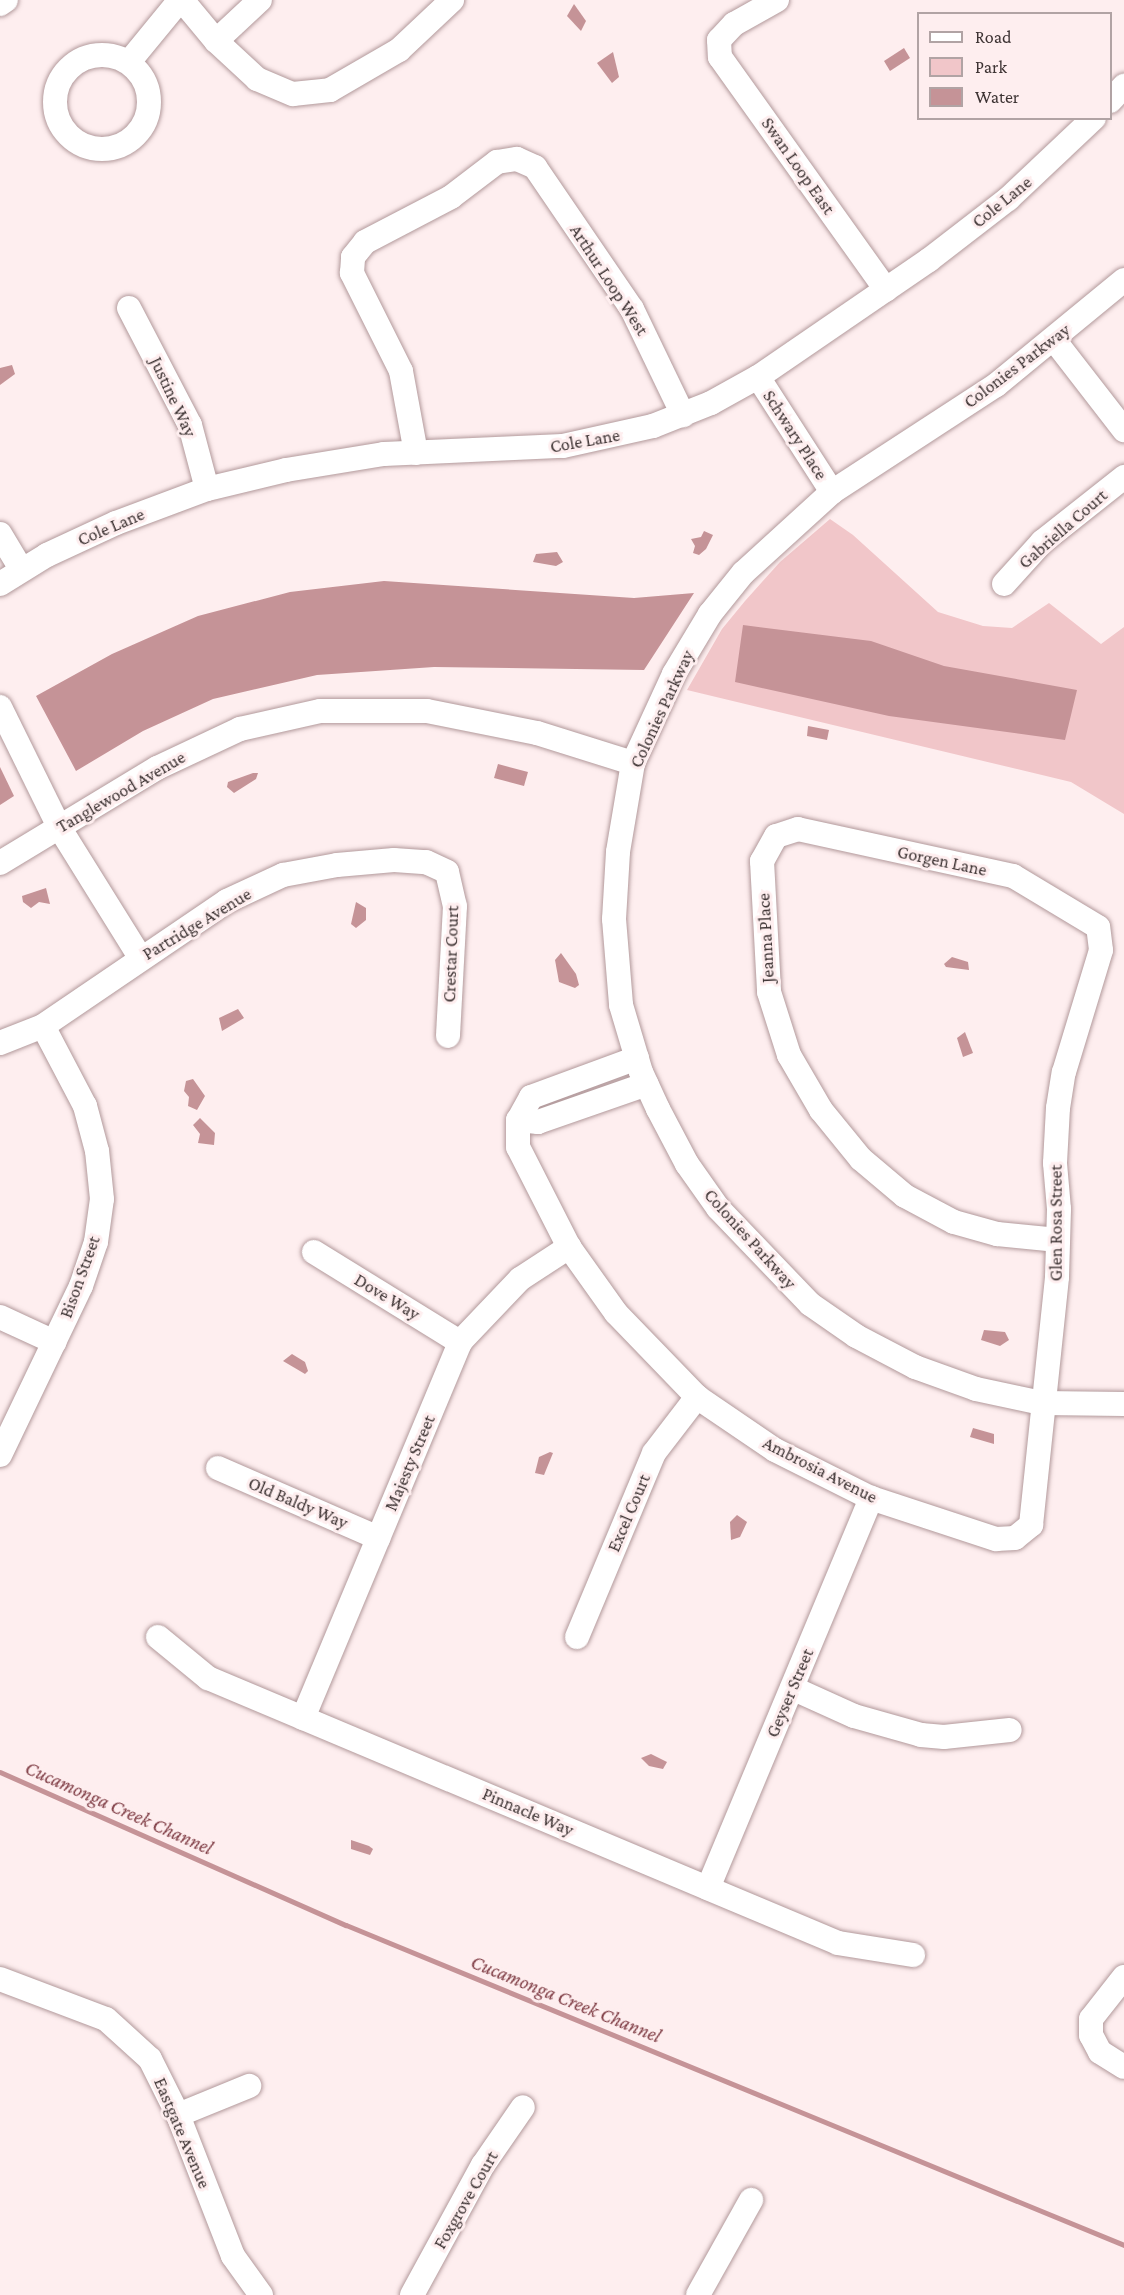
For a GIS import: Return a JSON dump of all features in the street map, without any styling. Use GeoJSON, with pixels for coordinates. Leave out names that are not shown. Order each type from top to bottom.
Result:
{"type":"FeatureCollection","features":[{"type":"Feature","properties":{"kind":"street"},"geometry":{"type":"LineString","coordinates":[[0,4],[6,0]]}},
{"type":"Feature","properties":{"kind":"street"},"geometry":{"type":"LineString","coordinates":[[129,62],[181,0],[216,41],[257,79],[293,94],[330,90],[399,50],[452,0]]}},
{"type":"Feature","properties":{"kind":"street"},"geometry":{"type":"LineString","coordinates":[[216,41],[260,0]]}},
{"type":"Feature","properties":{"kind":"street","name":"Swan Loop East"},"geometry":{"type":"LineString","coordinates":[[777,0],[734,24],[719,40],[720,57],[886,290]]}},
{"type":"Feature","properties":{"kind":"street"},"geometry":{"type":"LineString","coordinates":[[1112,99],[1124,86]]}},
{"type":"Feature","properties":{"kind":"street","name":"Cole Lane"},"geometry":{"type":"LineString","coordinates":[[0,584],[21,569],[116,523],[207,489],[345,459],[416,453],[523,451],[563,446],[610,438],[682,415],[758,377],[886,290],[1008,199],[1092,120]]}},
{"type":"Feature","properties":{"kind":"street","name":"Arthur Loop West"},"geometry":{"type":"LineString","coordinates":[[416,453],[401,371],[352,273],[353,257],[365,242],[451,197],[496,162],[517,159],[535,167],[632,309],[682,415]]}},
{"type":"Feature","properties":{"kind":"street","name":"Colonies Parkway"},"geometry":{"type":"LineString","coordinates":[[1124,280],[1055,341],[996,385],[832,492],[743,573],[710,614],[674,674],[633,763],[618,852],[614,919],[621,1005],[647,1084],[687,1164],[718,1208],[810,1304],[856,1336],[915,1367],[976,1389],[1042,1403],[1124,1404]]}},
{"type":"Feature","properties":{"kind":"street","name":"Justine Way"},"geometry":{"type":"LineString","coordinates":[[129,308],[190,424],[207,489]]}},
{"type":"Feature","properties":{"kind":"street"},"geometry":{"type":"LineString","coordinates":[[1055,341],[1124,430]]}},
{"type":"Feature","properties":{"kind":"street","name":"Schwary Place"},"geometry":{"type":"LineString","coordinates":[[758,377],[832,492]]}},
{"type":"Feature","properties":{"kind":"street","name":"Gabriella Court"},"geometry":{"type":"LineString","coordinates":[[1004,584],[1042,542],[1124,477]]}},
{"type":"Feature","properties":{"kind":"street"},"geometry":{"type":"LineString","coordinates":[[0,534],[21,569]]}},
{"type":"Feature","properties":{"kind":"street"},"geometry":{"type":"LineString","coordinates":[[0,707],[59,827],[140,957]]}},
{"type":"Feature","properties":{"kind":"street","name":"Tanglewood Avenue"},"geometry":{"type":"LineString","coordinates":[[0,863],[157,768],[240,729],[320,711],[428,711],[537,733],[633,763]]}},
{"type":"Feature","properties":{"kind":"street","name":"Gorgen Lane"},"geometry":{"type":"LineString","coordinates":[[776,836],[798,829],[1013,876],[1098,927]]}},
{"type":"Feature","properties":{"kind":"street","name":"Jeanna Place"},"geometry":{"type":"LineString","coordinates":[[776,836],[762,861],[769,992],[789,1055],[821,1110],[861,1159],[905,1196],[954,1222],[997,1234],[1058,1240]]}},
{"type":"Feature","properties":{"kind":"street","name":"Partridge Avenue"},"geometry":{"type":"LineString","coordinates":[[0,1043],[43,1026],[140,957],[227,901],[283,875],[337,865],[394,860],[426,862],[447,872]]}},
{"type":"Feature","properties":{"kind":"street","name":"Crestar Court"},"geometry":{"type":"LineString","coordinates":[[447,872],[455,906],[448,1036]]}},
{"type":"Feature","properties":{"kind":"street","name":"Glen Rosa Street"},"geometry":{"type":"LineString","coordinates":[[1031,1525],[1058,1240],[1055,1163],[1058,1108],[1064,1072],[1101,950],[1098,927]]}},
{"type":"Feature","properties":{"kind":"street","name":"Bison Street"},"geometry":{"type":"LineString","coordinates":[[0,1455],[54,1342],[96,1242],[102,1199],[97,1151],[85,1106],[43,1026]]}},
{"type":"Feature","properties":{"kind":"street"},"geometry":{"type":"LineString","coordinates":[[637,1058],[531,1097],[518,1120],[538,1122],[647,1084]]}},
{"type":"Feature","properties":{"kind":"street","name":"Ambrosia Avenue"},"geometry":{"type":"LineString","coordinates":[[518,1120],[518,1147],[569,1247],[616,1313],[697,1397],[775,1450],[871,1498],[996,1539],[1015,1538],[1031,1525]]}},
{"type":"Feature","properties":{"kind":"street","name":"Majesty Street"},"geometry":{"type":"LineString","coordinates":[[303,1718],[460,1342],[520,1279],[569,1247]]}},
{"type":"Feature","properties":{"kind":"street","name":"Dove Way"},"geometry":{"type":"LineString","coordinates":[[314,1252],[460,1342]]}},
{"type":"Feature","properties":{"kind":"street"},"geometry":{"type":"LineString","coordinates":[[0,1317],[54,1342]]}},
{"type":"Feature","properties":{"kind":"street","name":"Excel Court"},"geometry":{"type":"LineString","coordinates":[[577,1638],[654,1453],[697,1397]]}},
{"type":"Feature","properties":{"kind":"street","name":"Old Baldy Way"},"geometry":{"type":"LineString","coordinates":[[219,1468],[378,1538]]}},
{"type":"Feature","properties":{"kind":"street","name":"Geyser Street"},"geometry":{"type":"LineString","coordinates":[[708,1888],[871,1498]]}},
{"type":"Feature","properties":{"kind":"street","name":"Pinnacle Way"},"geometry":{"type":"LineString","coordinates":[[158,1637],[208,1678],[838,1943],[913,1954]]}},
{"type":"Feature","properties":{"kind":"street"},"geometry":{"type":"LineString","coordinates":[[792,1688],[854,1716],[921,1735],[944,1737],[1010,1730]]}},
{"type":"Feature","properties":{"kind":"street"},"geometry":{"type":"LineString","coordinates":[[1124,1977],[1091,2019],[1091,2035],[1100,2052],[1124,2067]]}},
{"type":"Feature","properties":{"kind":"street","name":"Eastgate Avenue"},"geometry":{"type":"LineString","coordinates":[[0,1979],[106,2019],[150,2059],[178,2115],[233,2256],[261,2295]]}},
{"type":"Feature","properties":{"kind":"street"},"geometry":{"type":"LineString","coordinates":[[178,2115],[249,2086]]}},
{"type":"Feature","properties":{"kind":"street","name":"Foxgrove Court"},"geometry":{"type":"LineString","coordinates":[[412,2295],[483,2165],[523,2107]]}},
{"type":"Feature","properties":{"kind":"street"},"geometry":{"type":"LineString","coordinates":[[707,2292],[751,2200]]}},
{"type":"Feature","properties":{"kind":"green space"},"geometry":{"type":"Polygon","coordinates":[[[830,519],[853,535],[938,612],[983,626],[1012,628],[1049,603],[1101,644],[1124,627],[1124,814],[1071,782],[687,690],[722,629],[745,601],[780,562],[830,519]]]}},
{"type":"Feature","properties":{"kind":"water"},"geometry":{"type":"Polygon","coordinates":[[[574,4],[586,21],[581,31],[567,16],[574,4]]]}},
{"type":"Feature","properties":{"kind":"water"},"geometry":{"type":"Polygon","coordinates":[[[904,48],[910,58],[890,71],[884,61],[904,48]]]}},
{"type":"Feature","properties":{"kind":"water"},"geometry":{"type":"Polygon","coordinates":[[[613,52],[619,77],[612,83],[597,63],[613,52]]]}},
{"type":"Feature","properties":{"kind":"water"},"geometry":{"type":"Polygon","coordinates":[[[12,365],[15,374],[0,385],[0,368],[12,365]]]}},
{"type":"Feature","properties":{"kind":"water"},"geometry":{"type":"Polygon","coordinates":[[[704,531],[713,535],[706,549],[699,555],[693,553],[695,546],[691,539],[701,537],[704,531]]]}},
{"type":"Feature","properties":{"kind":"water"},"geometry":{"type":"Polygon","coordinates":[[[557,552],[563,562],[556,566],[533,562],[536,554],[557,552]]]}},
{"type":"Feature","properties":{"kind":"water"},"geometry":{"type":"Polygon","coordinates":[[[384,581],[634,598],[694,593],[644,670],[434,667],[317,675],[213,699],[143,731],[76,771],[36,696],[112,654],[198,616],[290,592],[384,581]]]}},
{"type":"Feature","properties":{"kind":"water"},"geometry":{"type":"Polygon","coordinates":[[[743,625],[871,641],[944,666],[1077,690],[1065,740],[889,716],[735,682],[743,625]]]}},
{"type":"Feature","properties":{"kind":"water"},"geometry":{"type":"Polygon","coordinates":[[[808,726],[829,730],[827,740],[807,736],[808,726]]]}},
{"type":"Feature","properties":{"kind":"water"},"geometry":{"type":"Polygon","coordinates":[[[498,764],[528,772],[524,786],[494,778],[498,764]]]}},
{"type":"Feature","properties":{"kind":"water"},"geometry":{"type":"Polygon","coordinates":[[[0,767],[14,796],[0,805],[0,767]]]}},
{"type":"Feature","properties":{"kind":"water"},"geometry":{"type":"Polygon","coordinates":[[[258,773],[256,779],[234,793],[227,787],[228,782],[258,773]]]}},
{"type":"Feature","properties":{"kind":"water"},"geometry":{"type":"Polygon","coordinates":[[[46,888],[50,904],[39,902],[31,908],[23,902],[22,896],[46,888]]]}},
{"type":"Feature","properties":{"kind":"water"},"geometry":{"type":"Polygon","coordinates":[[[356,902],[366,908],[366,920],[356,928],[351,924],[356,902]]]}},
{"type":"Feature","properties":{"kind":"water"},"geometry":{"type":"Polygon","coordinates":[[[561,953],[576,974],[579,985],[575,988],[559,982],[555,960],[561,953]]]}},
{"type":"Feature","properties":{"kind":"water"},"geometry":{"type":"Polygon","coordinates":[[[952,957],[968,962],[969,970],[946,967],[944,964],[952,957]]]}},
{"type":"Feature","properties":{"kind":"water"},"geometry":{"type":"Polygon","coordinates":[[[238,1009],[244,1018],[222,1031],[219,1018],[238,1009]]]}},
{"type":"Feature","properties":{"kind":"water"},"geometry":{"type":"Polygon","coordinates":[[[965,1032],[973,1053],[963,1057],[957,1038],[965,1032]]]}},
{"type":"Feature","properties":{"kind":"water"},"geometry":{"type":"Polygon","coordinates":[[[193,1079],[205,1096],[197,1110],[188,1106],[189,1097],[184,1091],[186,1081],[193,1079]]]}},
{"type":"Feature","properties":{"kind":"water"},"geometry":{"type":"Polygon","coordinates":[[[200,1118],[215,1133],[214,1145],[198,1143],[200,1134],[193,1125],[200,1118]]]}},
{"type":"Feature","properties":{"kind":"water"},"geometry":{"type":"Polygon","coordinates":[[[984,1330],[1005,1332],[1009,1340],[1000,1346],[981,1340],[984,1330]]]}},
{"type":"Feature","properties":{"kind":"water"},"geometry":{"type":"Polygon","coordinates":[[[292,1354],[305,1362],[308,1371],[305,1374],[283,1361],[292,1354]]]}},
{"type":"Feature","properties":{"kind":"water"},"geometry":{"type":"Polygon","coordinates":[[[973,1428],[994,1434],[994,1444],[970,1437],[973,1428]]]}},
{"type":"Feature","properties":{"kind":"water"},"geometry":{"type":"Polygon","coordinates":[[[553,1453],[544,1475],[535,1473],[539,1457],[553,1453]]]}},
{"type":"Feature","properties":{"kind":"water"},"geometry":{"type":"Polygon","coordinates":[[[737,1515],[747,1522],[740,1537],[731,1540],[730,1522],[737,1515]]]}},
{"type":"Feature","properties":{"kind":"water"},"geometry":{"type":"Polygon","coordinates":[[[651,1754],[667,1762],[663,1769],[649,1766],[641,1758],[651,1754]]]}},
{"type":"Feature","properties":{"kind":"water"},"geometry":{"type":"Polygon","coordinates":[[[351,1840],[373,1849],[370,1855],[351,1849],[351,1840]]]}},
{"type":"Feature","properties":{"kind":"waterway","name":"Cucamonga Creek Channel"},"geometry":{"type":"LineString","coordinates":[[0,1772],[346,1925],[1124,2245]]}}]}
